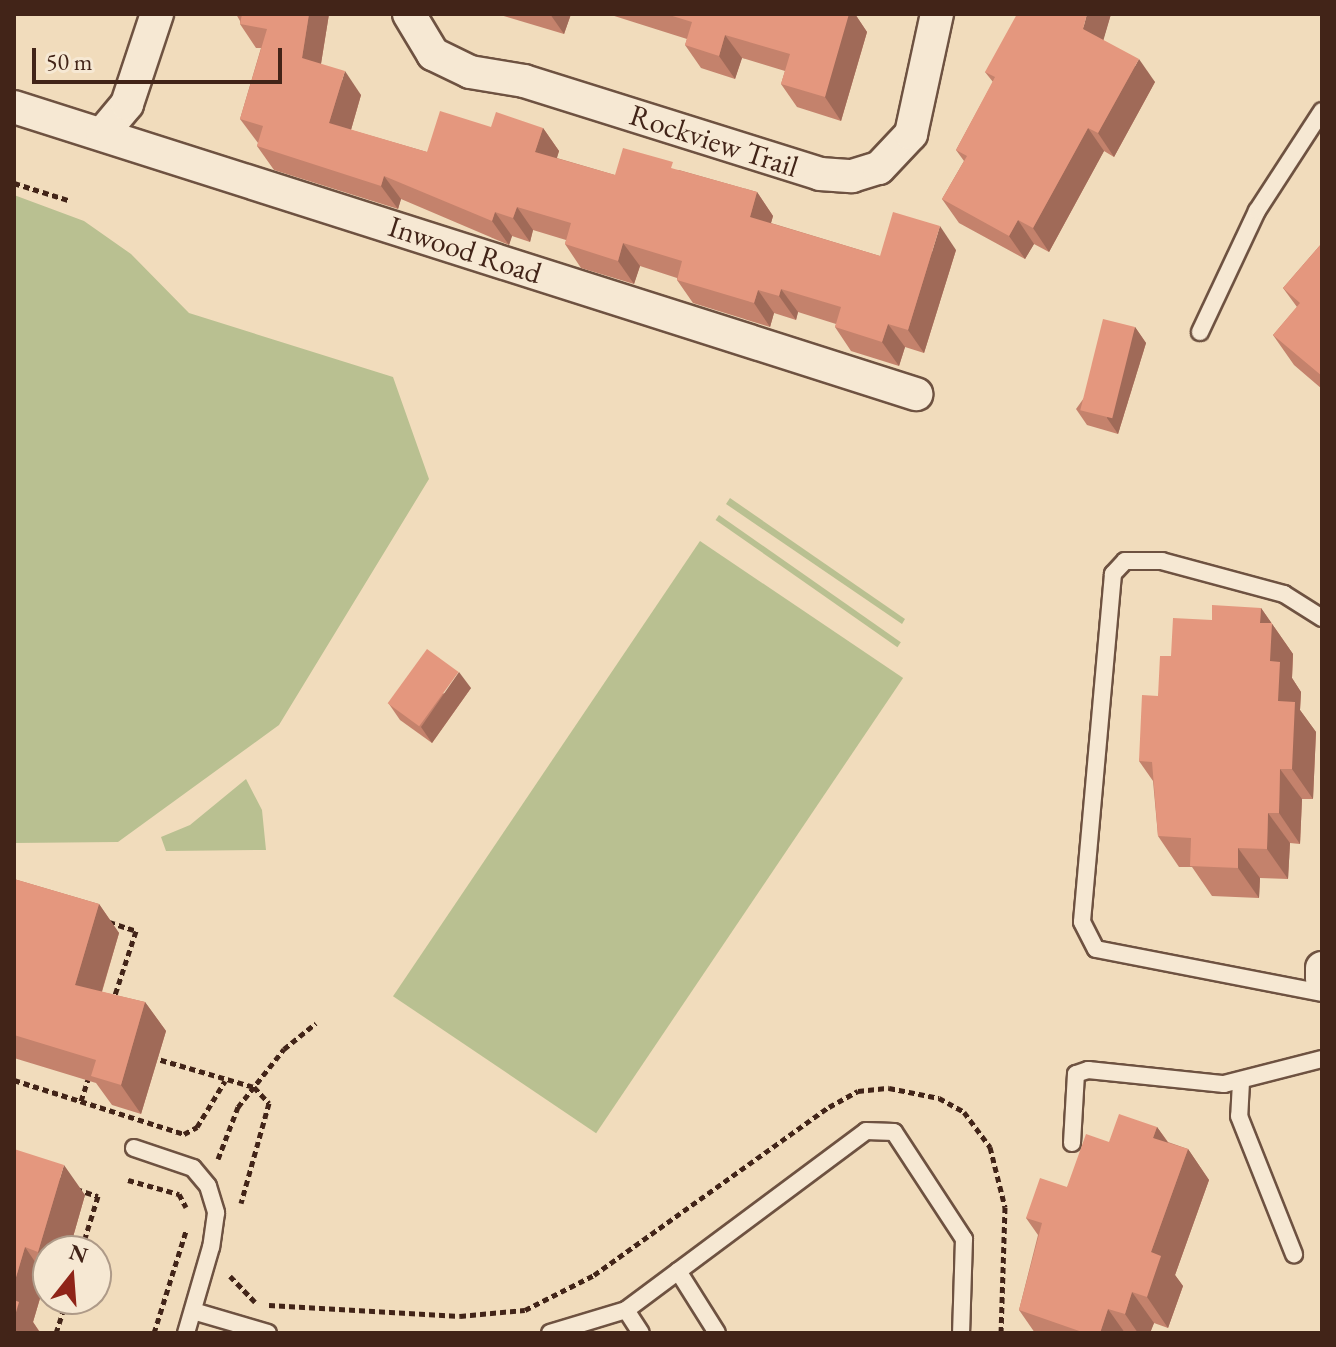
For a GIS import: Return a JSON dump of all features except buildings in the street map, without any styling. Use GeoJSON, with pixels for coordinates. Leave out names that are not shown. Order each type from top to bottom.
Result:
{"type":"FeatureCollection","features":[{"type":"Feature","properties":{"kind":"street"},"geometry":{"type":"LineString","coordinates":[[102,134],[127,104],[157,14]]}},
{"type":"Feature","properties":{"kind":"street","name":"Rockview Trail"},"geometry":{"type":"LineString","coordinates":[[409,14],[433,54],[470,72],[524,81],[820,174],[852,176],[879,168],[911,134],[937,14]]}},
{"type":"Feature","properties":{"kind":"street","name":"Inwood Road"},"geometry":{"type":"LineString","coordinates":[[14,107],[916,394]]}},
{"type":"Feature","properties":{"kind":"street"},"geometry":{"type":"LineString","coordinates":[[1322,968],[1322,979]]}},
{"type":"Feature","properties":{"kind":"lane"},"geometry":{"type":"LineString","coordinates":[[1200,332],[1257,211],[1322,111]]}},
{"type":"Feature","properties":{"kind":"lane"},"geometry":{"type":"LineString","coordinates":[[1322,618],[1284,594],[1162,561],[1125,561],[1113,574],[1082,922],[1096,949],[1322,993]]}},
{"type":"Feature","properties":{"kind":"lane"},"geometry":{"type":"LineString","coordinates":[[1072,1143],[1076,1074],[1110,1069],[1241,1082],[1322,1059]]}},
{"type":"Feature","properties":{"kind":"lane"},"geometry":{"type":"LineString","coordinates":[[1241,1082],[1239,1116],[1294,1254]]}},
{"type":"Feature","properties":{"kind":"lane"},"geometry":{"type":"LineString","coordinates":[[550,1333],[626,1310],[866,1131],[894,1132],[964,1239],[961,1333]]}},
{"type":"Feature","properties":{"kind":"lane"},"geometry":{"type":"LineString","coordinates":[[134,1148],[193,1168],[208,1186],[216,1213],[186,1333]]}},
{"type":"Feature","properties":{"kind":"lane"},"geometry":{"type":"LineString","coordinates":[[678,1271],[717,1333]]}},
{"type":"Feature","properties":{"kind":"lane"},"geometry":{"type":"LineString","coordinates":[[626,1310],[641,1333]]}},
{"type":"Feature","properties":{"kind":"lane"},"geometry":{"type":"LineString","coordinates":[[193,1311],[268,1333]]}},
{"type":"Feature","properties":{"kind":"path"},"geometry":{"type":"LineString","coordinates":[[14,183],[68,200]]}},
{"type":"Feature","properties":{"kind":"path"},"geometry":{"type":"LineString","coordinates":[[95,918],[136,931],[109,1013]]}},
{"type":"Feature","properties":{"kind":"path"},"geometry":{"type":"LineString","coordinates":[[208,1186],[238,1107],[316,1023]]}},
{"type":"Feature","properties":{"kind":"path"},"geometry":{"type":"LineString","coordinates":[[142,1054],[225,1081],[254,1087],[269,1103],[239,1209]]}},
{"type":"Feature","properties":{"kind":"path"},"geometry":{"type":"LineString","coordinates":[[81,1101],[91,1071]]}},
{"type":"Feature","properties":{"kind":"path"},"geometry":{"type":"LineString","coordinates":[[14,1080],[184,1134],[197,1127],[225,1081]]}},
{"type":"Feature","properties":{"kind":"path"},"geometry":{"type":"LineString","coordinates":[[228,1261],[231,1280],[259,1305],[460,1316],[525,1310],[594,1275],[858,1091],[912,1089],[964,1112],[990,1147],[1005,1207],[1001,1333]]}},
{"type":"Feature","properties":{"kind":"path"},"geometry":{"type":"LineString","coordinates":[[128,1180],[179,1194],[191,1214],[154,1333]]}},
{"type":"Feature","properties":{"kind":"path"},"geometry":{"type":"LineString","coordinates":[[70,1187],[98,1196],[86,1235]]}},
{"type":"Feature","properties":{"kind":"green space"},"geometry":{"type":"Polygon","coordinates":[[[14,195],[84,221],[131,254],[189,313],[393,377],[429,479],[279,725],[118,842],[14,843],[14,195]]]}},
{"type":"Feature","properties":{"kind":"green space"},"geometry":{"type":"Polygon","coordinates":[[[730,498],[905,619],[902,624],[726,504],[730,498]]]}},
{"type":"Feature","properties":{"kind":"green space"},"geometry":{"type":"Polygon","coordinates":[[[719,515],[901,642],[897,647],[716,520],[719,515]]]}},
{"type":"Feature","properties":{"kind":"green space"},"geometry":{"type":"Polygon","coordinates":[[[700,541],[903,678],[596,1133],[393,996],[700,541]]]}},
{"type":"Feature","properties":{"kind":"green space"},"geometry":{"type":"Polygon","coordinates":[[[246,779],[262,810],[266,850],[166,851],[161,837],[190,825],[246,779]]]}}]}
